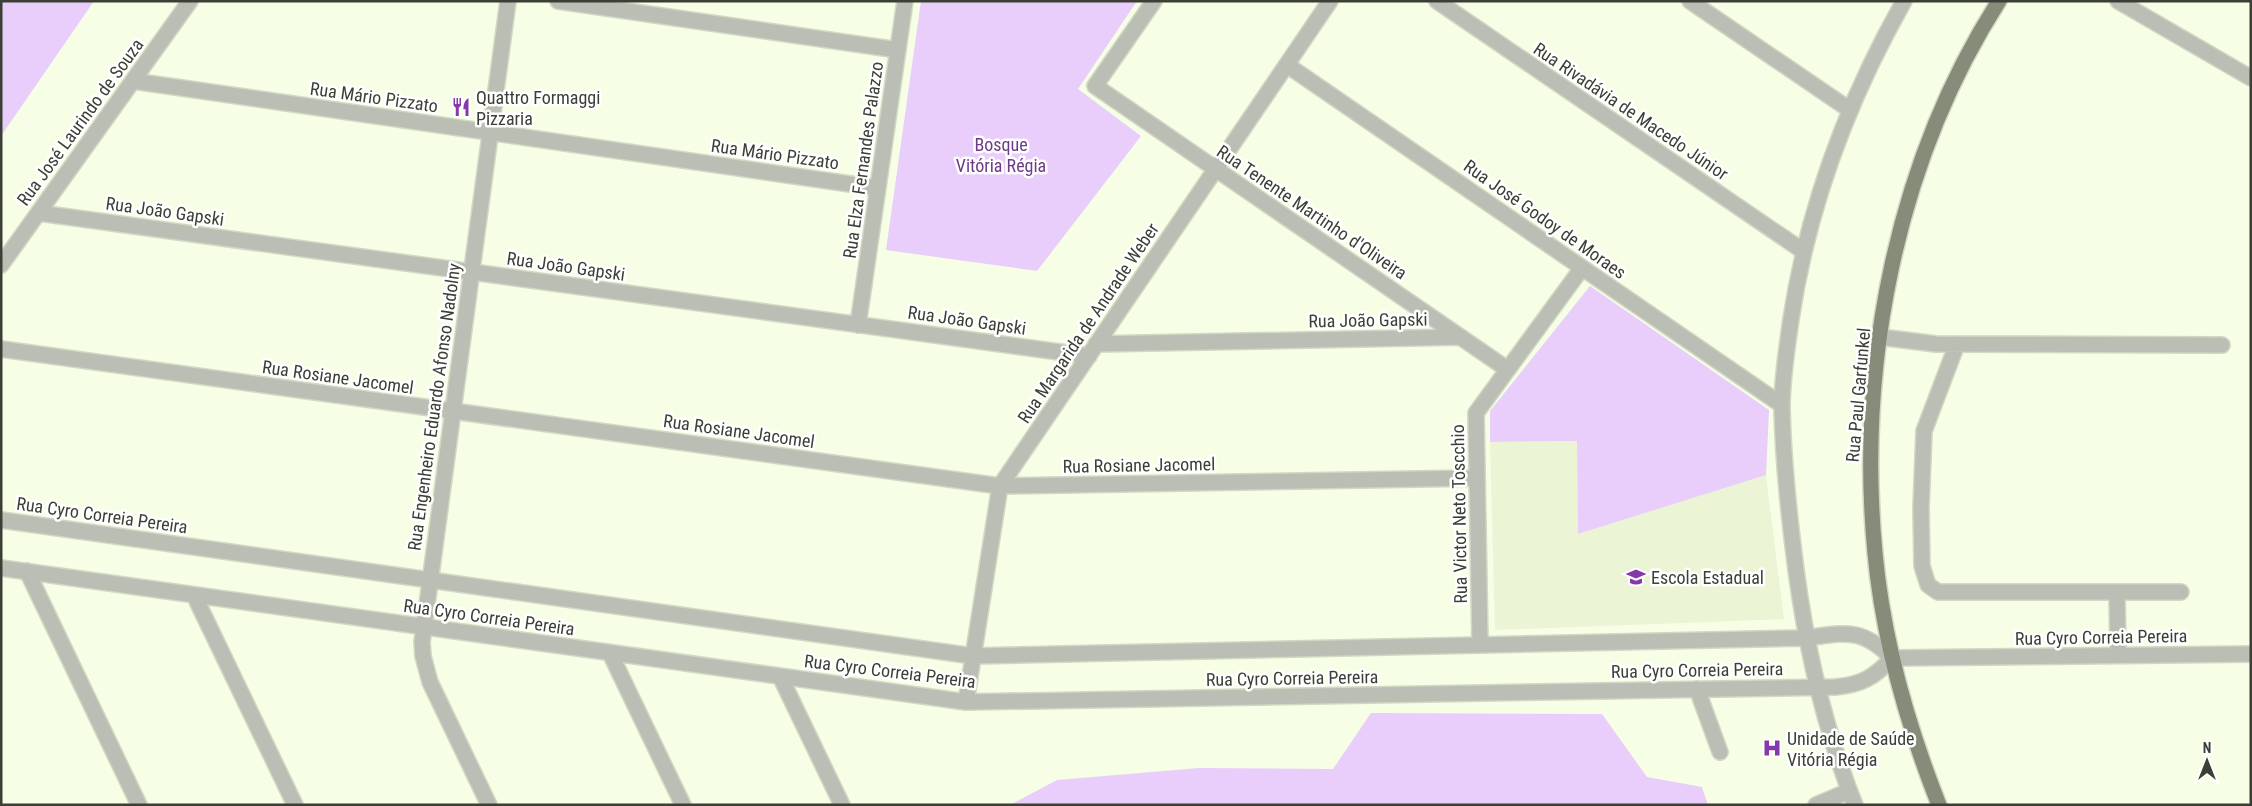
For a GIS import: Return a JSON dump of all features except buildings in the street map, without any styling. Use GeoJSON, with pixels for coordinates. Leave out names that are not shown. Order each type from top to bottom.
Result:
{"type":"FeatureCollection","features":[{"type":"Feature","properties":{"kind":"main road","name":"Rua Paul Garfunkel"},"geometry":{"type":"LineString","coordinates":[[1939,805],[1912,731],[1892,658],[1875,555],[1872,508],[1872,418],[1880,337],[1898,239],[1916,178],[1943,108],[1964,61],[1999,1]]}},
{"type":"Feature","properties":{"kind":"street","name":"Rua José Laurindo de Souza"},"geometry":{"type":"LineString","coordinates":[[1,265],[190,1]]}},
{"type":"Feature","properties":{"kind":"street","name":"Rua Engenheiro Eduardo Afonso Nadolny"},"geometry":{"type":"LineString","coordinates":[[489,805],[428,676],[423,656],[424,627],[430,580],[508,1]]}},
{"type":"Feature","properties":{"kind":"street"},"geometry":{"type":"LineString","coordinates":[[558,1],[898,50]]}},
{"type":"Feature","properties":{"kind":"street","name":"Rua Elza Fernandes Palazzo"},"geometry":{"type":"LineString","coordinates":[[858,325],[905,1]]}},
{"type":"Feature","properties":{"kind":"street","name":"Rua Tenente Martinho d'Oliveira"},"geometry":{"type":"LineString","coordinates":[[1154,1],[1095,86],[1508,369]]}},
{"type":"Feature","properties":{"kind":"street","name":"Rua Margarida de Andrade Weber"},"geometry":{"type":"LineString","coordinates":[[966,702],[1000,486],[1330,1]]}},
{"type":"Feature","properties":{"kind":"street","name":"Rua Rivadávia de Macedo Júnior"},"geometry":{"type":"LineString","coordinates":[[1437,1],[1803,251]]}},
{"type":"Feature","properties":{"kind":"street"},"geometry":{"type":"LineString","coordinates":[[1690,1],[1850,110]]}},
{"type":"Feature","properties":{"kind":"street"},"geometry":{"type":"LineString","coordinates":[[1816,805],[1852,798],[1830,740],[1805,638],[1786,488],[1782,405],[1789,334],[1803,251],[1816,204],[1850,110],[1867,70],[1904,1]]}},
{"type":"Feature","properties":{"kind":"street"},"geometry":{"type":"LineString","coordinates":[[2118,1],[2251,78]]}},
{"type":"Feature","properties":{"kind":"street","name":"Rua José Godoy de Moraes"},"geometry":{"type":"LineString","coordinates":[[1287,65],[1782,405]]}},
{"type":"Feature","properties":{"kind":"street","name":"Rua Mário Pizzato"},"geometry":{"type":"LineString","coordinates":[[133,81],[878,188]]}},
{"type":"Feature","properties":{"kind":"street","name":"Rua João Gapski"},"geometry":{"type":"LineString","coordinates":[[39,213],[858,325],[1093,350],[1461,337]]}},
{"type":"Feature","properties":{"kind":"street","name":"Rua Victor Neto Toscchio"},"geometry":{"type":"LineString","coordinates":[[1480,645],[1476,413],[1582,268]]}},
{"type":"Feature","properties":{"kind":"street"},"geometry":{"type":"LineString","coordinates":[[1880,337],[1936,344],[2222,345]]}},
{"type":"Feature","properties":{"kind":"street"},"geometry":{"type":"LineString","coordinates":[[1957,344],[1924,431],[1921,508],[1922,556],[1928,585],[1938,592],[2181,592]]}},
{"type":"Feature","properties":{"kind":"street","name":"Rua Rosiane Jacomel"},"geometry":{"type":"LineString","coordinates":[[1,349],[1000,486],[1477,478]]}},
{"type":"Feature","properties":{"kind":"street","name":"Rua Cyro Correia Pereira"},"geometry":{"type":"LineString","coordinates":[[1,520],[973,656],[1805,638],[1846,634],[1863,636],[1877,643],[1892,658]]}},
{"type":"Feature","properties":{"kind":"street","name":"Rua Cyro Correia Pereira"},"geometry":{"type":"LineString","coordinates":[[1,568],[966,702],[1852,686],[1868,680],[1892,658],[2251,654]]}},
{"type":"Feature","properties":{"kind":"street"},"geometry":{"type":"LineString","coordinates":[[27,571],[139,805]]}},
{"type":"Feature","properties":{"kind":"street"},"geometry":{"type":"LineString","coordinates":[[2117,592],[2118,655]]}},
{"type":"Feature","properties":{"kind":"street"},"geometry":{"type":"LineString","coordinates":[[194,595],[295,805]]}},
{"type":"Feature","properties":{"kind":"street"},"geometry":{"type":"LineString","coordinates":[[610,653],[683,805]]}},
{"type":"Feature","properties":{"kind":"street"},"geometry":{"type":"LineString","coordinates":[[780,676],[842,805]]}},
{"type":"Feature","properties":{"kind":"street"},"geometry":{"type":"LineString","coordinates":[[1697,689],[1720,752]]}},
{"type":"Feature","properties":{"kind":"shaded area","name":"Escola Estadual"},"geometry":{"type":"Polygon","coordinates":[[[1577,441],[1578,534],[1766,475],[1784,619],[1495,630],[1490,442],[1577,441]]]}},
{"type":"Feature","properties":{"kind":"green space"},"geometry":{"type":"Polygon","coordinates":[[[1,1],[94,1],[1,136],[1,1]]]}},
{"type":"Feature","properties":{"kind":"green space","name":"Bosque Vitória Régia"},"geometry":{"type":"Polygon","coordinates":[[[921,1],[1137,1],[1078,89],[1141,136],[1037,271],[886,250],[921,1]]]}},
{"type":"Feature","properties":{"kind":"green space"},"geometry":{"type":"Polygon","coordinates":[[[1590,286],[1769,410],[1766,475],[1578,534],[1577,441],[1490,442],[1490,411],[1590,286]]]}},
{"type":"Feature","properties":{"kind":"green space"},"geometry":{"type":"Polygon","coordinates":[[[1371,713],[1602,714],[1647,777],[1702,787],[1708,805],[1010,805],[1057,780],[1199,768],[1333,769],[1371,713]]]}},
{"type":"Feature","properties":{"kind":"place","name":"Quattro Formaggi Pizzaria"},"geometry":{"type":"Point","coordinates":[461,107]}},
{"type":"Feature","properties":{"kind":"place","name":"Escola Estadual"},"geometry":{"type":"Point","coordinates":[1636,577]}},
{"type":"Feature","properties":{"kind":"place","name":"Unidade de Saúde Vitória Régia"},"geometry":{"type":"Point","coordinates":[1772,748]}}]}
